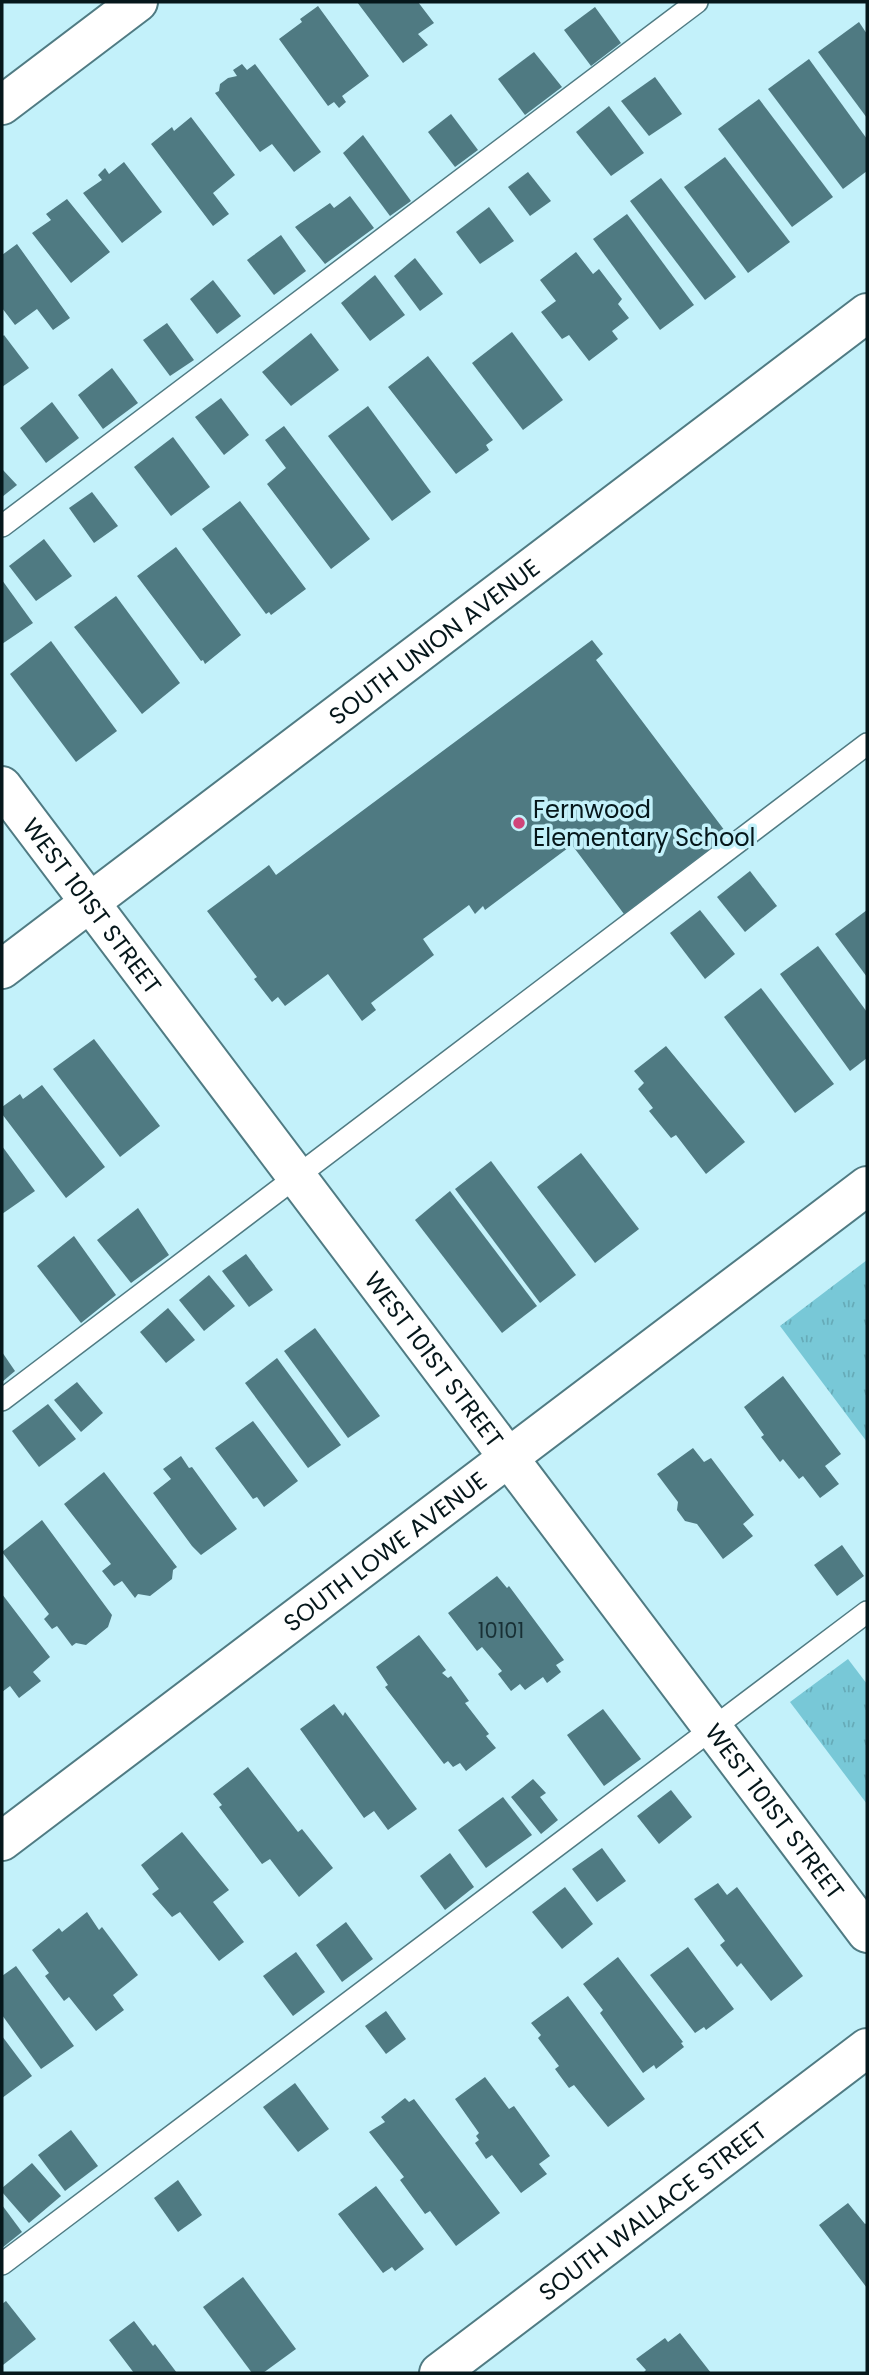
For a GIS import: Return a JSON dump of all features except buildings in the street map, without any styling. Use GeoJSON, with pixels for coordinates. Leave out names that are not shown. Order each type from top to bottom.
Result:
{"type":"FeatureCollection","features":[{"type":"Feature","properties":{"kind":"street"},"geometry":{"type":"LineString","coordinates":[[2,105],[138,2]]}},
{"type":"Feature","properties":{"kind":"street","name":"SOUTH UNION AVENUE"},"geometry":{"type":"LineString","coordinates":[[2,969],[867,313]]}},
{"type":"Feature","properties":{"kind":"street","name":"WEST 101ST STREET"},"geometry":{"type":"LineString","coordinates":[[2,786],[867,1933]]}},
{"type":"Feature","properties":{"kind":"street","name":"SOUTH LOWE AVENUE"},"geometry":{"type":"LineString","coordinates":[[2,1841],[867,1186]]}},
{"type":"Feature","properties":{"kind":"street","name":"SOUTH WALLACE STREET"},"geometry":{"type":"LineString","coordinates":[[439,2373],[867,2048]]}},
{"type":"Feature","properties":{"kind":"lane"},"geometry":{"type":"LineString","coordinates":[[2,527],[697,2]]}},
{"type":"Feature","properties":{"kind":"lane"},"geometry":{"type":"LineString","coordinates":[[2,1400],[867,744]]}},
{"type":"Feature","properties":{"kind":"lane"},"geometry":{"type":"LineString","coordinates":[[2,2263],[867,1612]]}},
{"type":"Feature","properties":{"kind":"green space"},"geometry":{"type":"Polygon","coordinates":[[[867,1260],[867,1442],[780,1326],[867,1260]]]}},
{"type":"Feature","properties":{"kind":"green space"},"geometry":{"type":"Polygon","coordinates":[[[848,1659],[867,1684],[867,1804],[790,1702],[848,1659]]]}},
{"type":"Feature","properties":{"kind":"place","name":"Fernwood Elementary School"},"geometry":{"type":"Point","coordinates":[519,823]}}]}
